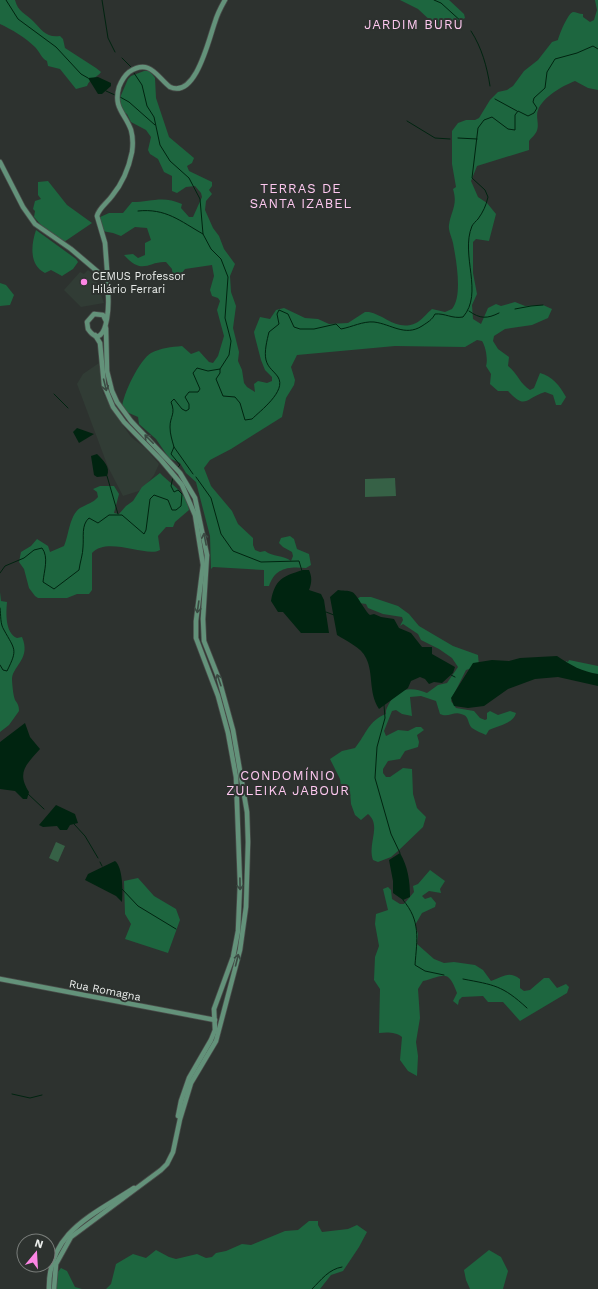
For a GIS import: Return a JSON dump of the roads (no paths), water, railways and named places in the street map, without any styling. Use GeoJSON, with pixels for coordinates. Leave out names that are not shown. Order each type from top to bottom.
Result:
{"type":"FeatureCollection","features":[{"type":"Feature","properties":{"kind":"main road"},"geometry":{"type":"LineString","coordinates":[[81,1229],[124,1199],[167,1164],[173,1152],[187,1093],[196,1074],[216,1041],[244,928],[248,860],[245,795],[233,730],[224,696],[204,641],[203,619],[208,566],[206,544],[195,498],[177,469],[131,421],[117,402],[112,391],[107,371],[106,321],[108,283],[105,243],[97,216],[98,212],[112,196],[122,180],[132,152],[133,142],[131,130],[117,102],[121,83],[129,72],[145,68],[156,72],[170,87],[179,89],[184,86],[195,75],[225,0]]}},
{"type":"Feature","properties":{"kind":"main road"},"geometry":{"type":"LineString","coordinates":[[0,162],[23,207],[36,224],[71,249],[108,283]]}},
{"type":"Feature","properties":{"kind":"main road"},"geometry":{"type":"LineString","coordinates":[[108,304],[105,310],[91,316],[87,324],[88,330],[100,342],[104,384],[113,407],[128,427],[182,485],[195,515],[203,565],[196,621],[196,638],[199,650],[212,676],[228,733],[237,784],[236,802],[240,912],[233,957],[224,988],[226,989],[230,985]]}},
{"type":"Feature","properties":{"kind":"main road"},"geometry":{"type":"LineString","coordinates":[[98,314],[104,316],[106,321]]}},
{"type":"Feature","properties":{"kind":"main road"},"geometry":{"type":"LineString","coordinates":[[94,335],[103,334],[106,328]]}},
{"type":"Feature","properties":{"kind":"main road"},"geometry":{"type":"LineString","coordinates":[[236,802],[245,795]]}},
{"type":"Feature","properties":{"kind":"main road"},"geometry":{"type":"LineString","coordinates":[[237,820],[241,817],[244,818],[247,832]]}},
{"type":"Feature","properties":{"kind":"main road"},"geometry":{"type":"LineString","coordinates":[[238,834],[240,837],[241,860],[243,862],[248,860]]}},
{"type":"Feature","properties":{"kind":"main road"},"geometry":{"type":"LineString","coordinates":[[49,1289],[50,1272],[60,1249],[71,1230],[140,1184],[167,1162],[172,1147],[184,1092],[192,1073],[211,1040],[215,1027],[215,1007],[227,976]]}},
{"type":"Feature","properties":{"kind":"main road","name":"Rua Romagna"},"geometry":{"type":"LineString","coordinates":[[0,979],[214,1021]]}},
{"type":"Feature","properties":{"kind":"main road"},"geometry":{"type":"LineString","coordinates":[[215,1027],[208,1019],[217,1002],[220,1003],[222,1013]]}},
{"type":"Feature","properties":{"kind":"main road"},"geometry":{"type":"LineString","coordinates":[[214,1021],[222,1013]]}},
{"type":"Feature","properties":{"kind":"main road"},"geometry":{"type":"LineString","coordinates":[[54,1289],[56,1264],[60,1249],[71,1237],[92,1220],[94,1214]]}},
{"type":"Feature","properties":{"kind":"waterway"},"geometry":{"type":"LineString","coordinates":[[6,0],[18,19],[56,47],[81,74],[88,78]]}},
{"type":"Feature","properties":{"kind":"waterway"},"geometry":{"type":"LineString","coordinates":[[102,0],[108,38],[115,52]]}},
{"type":"Feature","properties":{"kind":"waterway"},"geometry":{"type":"LineString","coordinates":[[434,0],[441,3],[463,23]]}},
{"type":"Feature","properties":{"kind":"waterway"},"geometry":{"type":"LineString","coordinates":[[471,31],[484,58],[490,86]]}},
{"type":"Feature","properties":{"kind":"waterway"},"geometry":{"type":"LineString","coordinates":[[178,467],[180,465],[171,454],[174,447],[170,430],[173,412],[171,402],[174,399],[182,409],[186,411],[189,409],[189,404],[185,397],[189,392],[198,392],[200,389],[193,373],[197,368],[208,371],[220,369],[220,373],[216,379],[223,396],[235,397],[240,403],[245,420],[252,419],[276,394],[280,382],[267,363],[265,353],[269,332],[279,324],[277,314],[279,310],[288,314],[294,327],[300,329],[314,329],[336,324],[341,329],[362,323],[374,322],[398,329],[410,330],[422,326],[435,314],[463,317],[469,307],[472,297],[468,249],[469,237],[472,226],[483,211],[488,197],[485,190],[472,178],[478,128],[484,120],[492,117],[508,129],[515,130],[515,115],[518,111],[528,116],[534,113],[537,108],[533,102],[534,98],[545,88],[547,72],[555,59],[577,53],[593,46],[598,49]]}},
{"type":"Feature","properties":{"kind":"waterway"},"geometry":{"type":"LineString","coordinates":[[122,58],[132,68]]}},
{"type":"Feature","properties":{"kind":"waterway"},"geometry":{"type":"LineString","coordinates":[[134,73],[142,85],[147,106],[154,117],[160,145],[170,161],[189,178],[200,199],[203,234],[211,249],[221,259],[228,277],[225,318],[231,341],[229,355],[220,369]]}},
{"type":"Feature","properties":{"kind":"waterway"},"geometry":{"type":"LineString","coordinates":[[106,91],[115,95]]}},
{"type":"Feature","properties":{"kind":"waterway"},"geometry":{"type":"LineString","coordinates":[[120,97],[129,102],[155,125]]}},
{"type":"Feature","properties":{"kind":"waterway"},"geometry":{"type":"LineString","coordinates":[[495,99],[517,111]]}},
{"type":"Feature","properties":{"kind":"waterway"},"geometry":{"type":"LineString","coordinates":[[407,121],[435,138],[450,139]]}},
{"type":"Feature","properties":{"kind":"waterway"},"geometry":{"type":"LineString","coordinates":[[458,138],[477,139]]}},
{"type":"Feature","properties":{"kind":"waterway"},"geometry":{"type":"LineString","coordinates":[[138,211],[157,212],[172,216],[203,234]]}},
{"type":"Feature","properties":{"kind":"waterway"},"geometry":{"type":"LineString","coordinates":[[515,309],[543,305]]}},
{"type":"Feature","properties":{"kind":"waterway"},"geometry":{"type":"LineString","coordinates":[[469,311],[480,317],[487,317],[499,313]]}},
{"type":"Feature","properties":{"kind":"waterway"},"geometry":{"type":"LineString","coordinates":[[54,394],[68,408]]}},
{"type":"Feature","properties":{"kind":"waterway"},"geometry":{"type":"LineString","coordinates":[[174,447],[193,474]]}},
{"type":"Feature","properties":{"kind":"waterway"},"geometry":{"type":"LineString","coordinates":[[107,476],[118,514]]}},
{"type":"Feature","properties":{"kind":"waterway"},"geometry":{"type":"LineString","coordinates":[[0,573],[5,566],[24,558],[34,550],[42,548],[46,560],[43,582],[54,589],[79,570],[83,550],[83,531],[86,521],[89,518],[98,523],[109,515],[122,515],[144,534],[146,530],[150,499],[154,495],[168,500],[172,510],[176,510],[181,506],[182,494],[178,490],[174,492],[171,486],[173,477]]}},
{"type":"Feature","properties":{"kind":"waterway"},"geometry":{"type":"LineString","coordinates":[[196,477],[211,498],[221,534],[233,551],[261,562],[299,561],[302,571]]}},
{"type":"Feature","properties":{"kind":"waterway"},"geometry":{"type":"LineString","coordinates":[[0,608],[2,625],[14,650],[13,658],[7,671],[3,670],[0,665]]}},
{"type":"Feature","properties":{"kind":"waterway"},"geometry":{"type":"LineString","coordinates":[[326,612],[334,615]]}},
{"type":"Feature","properties":{"kind":"waterway"},"geometry":{"type":"LineString","coordinates":[[451,675],[455,677]]}},
{"type":"Feature","properties":{"kind":"waterway"},"geometry":{"type":"LineString","coordinates":[[384,705],[385,718],[377,747],[375,778],[391,834],[400,853]]}},
{"type":"Feature","properties":{"kind":"waterway"},"geometry":{"type":"LineString","coordinates":[[27,793],[44,809]]}},
{"type":"Feature","properties":{"kind":"waterway"},"geometry":{"type":"LineString","coordinates":[[74,824],[85,836],[98,858]]}},
{"type":"Feature","properties":{"kind":"waterway"},"geometry":{"type":"LineString","coordinates":[[100,862],[102,866]]}},
{"type":"Feature","properties":{"kind":"waterway"},"geometry":{"type":"LineString","coordinates":[[122,889],[138,906],[176,929]]}},
{"type":"Feature","properties":{"kind":"waterway"},"geometry":{"type":"LineString","coordinates":[[403,900],[413,915],[415,923],[417,939],[415,965],[425,971],[444,975]]}},
{"type":"Feature","properties":{"kind":"waterway"},"geometry":{"type":"LineString","coordinates":[[463,979],[483,983],[504,990],[527,1008]]}},
{"type":"Feature","properties":{"kind":"waterway"},"geometry":{"type":"LineString","coordinates":[[12,1094],[30,1098],[42,1095]]}},
{"type":"Feature","properties":{"kind":"waterway"},"geometry":{"type":"LineString","coordinates":[[312,1289],[329,1272],[342,1267]]}},
{"type":"Feature","properties":{"kind":"place","name":"CEMUS Professor Hilário Ferrari"},"geometry":{"type":"Point","coordinates":[84,282]}},
{"type":"Feature","properties":{"kind":"district","name":"JARDIM BURU"},"geometry":{"type":"Point","coordinates":[414,24]}},
{"type":"Feature","properties":{"kind":"district","name":"TERRAS DE SANTA IZABEL"},"geometry":{"type":"Point","coordinates":[301,196]}},
{"type":"Feature","properties":{"kind":"district","name":"CONDOMÍNIO ZULEIKA JABOUR"},"geometry":{"type":"Point","coordinates":[288,782]}}]}
